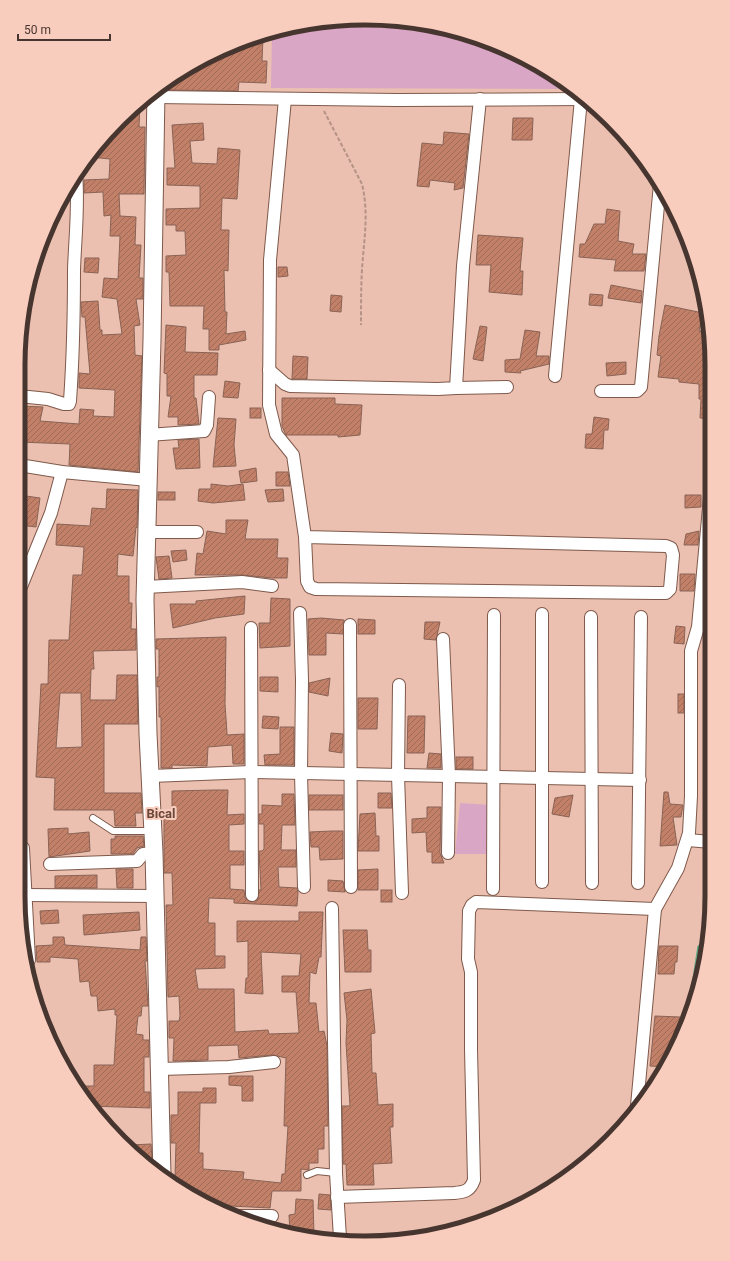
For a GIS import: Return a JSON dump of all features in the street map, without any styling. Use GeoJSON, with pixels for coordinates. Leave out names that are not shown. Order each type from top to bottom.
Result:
{"type":"FeatureCollection","features":[{"type":"Feature","properties":{"kind":"street"},"geometry":{"type":"LineString","coordinates":[[160,93],[285,99],[577,99]]}},
{"type":"Feature","properties":{"kind":"street"},"geometry":{"type":"LineString","coordinates":[[156,97],[152,340],[148,435],[145,587],[148,734],[154,853],[162,1169]]}},
{"type":"Feature","properties":{"kind":"street"},"geometry":{"type":"LineString","coordinates":[[285,99],[270,260],[269,405],[272,425],[276,434],[293,455],[305,538],[307,581],[310,587],[316,589],[655,593],[666,593],[670,589],[673,555],[671,548],[666,546],[305,538]]}},
{"type":"Feature","properties":{"kind":"street"},"geometry":{"type":"LineString","coordinates":[[456,388],[463,266],[480,99]]}},
{"type":"Feature","properties":{"kind":"street"},"geometry":{"type":"LineString","coordinates":[[555,376],[583,104]]}},
{"type":"Feature","properties":{"kind":"street"},"geometry":{"type":"LineString","coordinates":[[25,397],[48,399],[64,404],[68,404],[70,401],[74,351],[76,186]]}},
{"type":"Feature","properties":{"kind":"street"},"geometry":{"type":"LineString","coordinates":[[601,392],[637,391],[641,386],[659,195]]}},
{"type":"Feature","properties":{"kind":"street"},"geometry":{"type":"LineString","coordinates":[[269,370],[285,384],[290,386],[438,389],[507,387]]}},
{"type":"Feature","properties":{"kind":"street"},"geometry":{"type":"LineString","coordinates":[[148,435],[204,431],[207,425],[209,397]]}},
{"type":"Feature","properties":{"kind":"street"},"geometry":{"type":"LineString","coordinates":[[25,466],[62,472],[148,480]]}},
{"type":"Feature","properties":{"kind":"street"},"geometry":{"type":"LineString","coordinates":[[25,577],[51,513],[62,472]]}},
{"type":"Feature","properties":{"kind":"street"},"geometry":{"type":"LineString","coordinates":[[147,532],[197,532]]}},
{"type":"Feature","properties":{"kind":"street"},"geometry":{"type":"LineString","coordinates":[[638,1099],[655,909],[678,868],[688,840],[691,796],[690,651],[699,622],[705,554]]}},
{"type":"Feature","properties":{"kind":"street"},"geometry":{"type":"LineString","coordinates":[[145,587],[242,582],[272,586]]}},
{"type":"Feature","properties":{"kind":"street"},"geometry":{"type":"LineString","coordinates":[[300,612],[302,680],[301,774],[304,887]]}},
{"type":"Feature","properties":{"kind":"street"},"geometry":{"type":"LineString","coordinates":[[542,614],[542,882]]}},
{"type":"Feature","properties":{"kind":"street"},"geometry":{"type":"LineString","coordinates":[[493,888],[495,777],[494,615]]}},
{"type":"Feature","properties":{"kind":"street"},"geometry":{"type":"LineString","coordinates":[[591,616],[592,883]]}},
{"type":"Feature","properties":{"kind":"street"},"geometry":{"type":"LineString","coordinates":[[638,883],[641,617]]}},
{"type":"Feature","properties":{"kind":"street"},"geometry":{"type":"LineString","coordinates":[[350,625],[351,887]]}},
{"type":"Feature","properties":{"kind":"street"},"geometry":{"type":"LineString","coordinates":[[251,628],[252,895]]}},
{"type":"Feature","properties":{"kind":"street"},"geometry":{"type":"LineString","coordinates":[[443,639],[449,776],[448,853]]}},
{"type":"Feature","properties":{"kind":"street"},"geometry":{"type":"LineString","coordinates":[[399,685],[398,775],[402,893]]}},
{"type":"Feature","properties":{"kind":"street"},"geometry":{"type":"LineString","coordinates":[[151,776],[251,772],[640,780]]}},
{"type":"Feature","properties":{"kind":"street"},"geometry":{"type":"LineString","coordinates":[[688,840],[705,841]]}},
{"type":"Feature","properties":{"kind":"street"},"geometry":{"type":"LineString","coordinates":[[50,864],[137,861],[142,854],[154,853]]}},
{"type":"Feature","properties":{"kind":"street"},"geometry":{"type":"LineString","coordinates":[[27,932],[25,895],[155,896]]}},
{"type":"Feature","properties":{"kind":"street"},"geometry":{"type":"LineString","coordinates":[[337,1197],[465,1192],[471,1188],[474,1180],[470,1049],[471,972],[468,959],[469,911],[472,905],[476,902],[655,909]]}},
{"type":"Feature","properties":{"kind":"street"},"geometry":{"type":"LineString","coordinates":[[332,908],[336,1173],[340,1235]]}},
{"type":"Feature","properties":{"kind":"street"},"geometry":{"type":"LineString","coordinates":[[160,1068],[229,1067],[274,1062]]}},
{"type":"Feature","properties":{"kind":"street"},"geometry":{"type":"LineString","coordinates":[[251,1216],[272,1216]]}},
{"type":"Feature","properties":{"kind":"lane"},"geometry":{"type":"LineString","coordinates":[[93,818],[113,831],[153,831]]}},
{"type":"Feature","properties":{"kind":"lane"},"geometry":{"type":"LineString","coordinates":[[307,1175],[318,1171],[336,1173]]}},
{"type":"Feature","properties":{"kind":"path"},"geometry":{"type":"LineString","coordinates":[[316,98],[332,124],[362,184],[365,196],[367,218],[362,269],[361,325]]}},
{"type":"Feature","properties":{"kind":"shaded area"},"geometry":{"type":"Polygon","coordinates":[[[365,25],[409,28],[474,43],[515,60],[564,89],[271,88],[272,38],[321,28],[365,25]]]}},
{"type":"Feature","properties":{"kind":"shaded area"},"geometry":{"type":"Polygon","coordinates":[[[460,803],[491,805],[488,854],[455,854],[460,803]]]}},
{"type":"Feature","properties":{"kind":"building"},"geometry":{"type":"Polygon","coordinates":[[[263,41],[262,61],[267,61],[266,83],[239,82],[238,91],[167,90],[176,82],[215,60],[263,41]]]}},
{"type":"Feature","properties":{"kind":"building"},"geometry":{"type":"Polygon","coordinates":[[[140,110],[139,127],[145,127],[144,194],[119,194],[120,216],[136,217],[135,245],[141,245],[139,278],[143,278],[143,299],[136,299],[140,325],[134,326],[135,355],[142,356],[138,472],[69,465],[70,444],[25,442],[25,406],[43,407],[40,421],[79,424],[80,409],[94,410],[93,416],[114,417],[115,390],[79,388],[79,373],[90,374],[85,317],[82,317],[81,302],[98,301],[100,330],[102,330],[102,335],[122,334],[117,299],[102,297],[104,278],[118,279],[120,236],[110,236],[111,215],[104,216],[103,192],[84,193],[84,180],[109,179],[110,159],[95,158],[109,141],[140,110]]]}},
{"type":"Feature","properties":{"kind":"building"},"geometry":{"type":"Polygon","coordinates":[[[513,118],[533,118],[532,140],[512,140],[513,118]]]}},
{"type":"Feature","properties":{"kind":"building"},"geometry":{"type":"Polygon","coordinates":[[[203,123],[204,140],[190,141],[192,163],[217,164],[218,148],[240,150],[237,199],[222,198],[221,230],[229,230],[228,271],[224,270],[225,312],[227,312],[226,334],[245,331],[246,340],[219,345],[219,350],[209,350],[209,329],[203,329],[204,306],[170,306],[169,272],[166,272],[166,256],[186,255],[185,231],[176,231],[176,225],[166,225],[166,209],[200,208],[200,186],[167,185],[167,168],[175,168],[172,125],[203,123]]]}},
{"type":"Feature","properties":{"kind":"building"},"geometry":{"type":"Polygon","coordinates":[[[444,132],[469,134],[463,188],[454,190],[455,183],[430,180],[429,187],[417,186],[422,143],[443,145],[444,132]]]}},
{"type":"Feature","properties":{"kind":"building"},"geometry":{"type":"Polygon","coordinates":[[[607,209],[620,211],[618,241],[634,244],[632,254],[646,254],[644,271],[614,271],[616,260],[579,257],[580,244],[585,244],[594,224],[605,224],[607,209]]]}},
{"type":"Feature","properties":{"kind":"building"},"geometry":{"type":"Polygon","coordinates":[[[478,235],[523,238],[520,271],[523,271],[522,295],[489,292],[491,265],[476,265],[478,235]]]}},
{"type":"Feature","properties":{"kind":"building"},"geometry":{"type":"Polygon","coordinates":[[[85,258],[99,258],[98,273],[84,272],[85,258]]]}},
{"type":"Feature","properties":{"kind":"building"},"geometry":{"type":"Polygon","coordinates":[[[278,267],[287,267],[288,276],[278,277],[278,267]]]}},
{"type":"Feature","properties":{"kind":"building"},"geometry":{"type":"Polygon","coordinates":[[[611,285],[642,291],[641,303],[608,298],[611,285]]]}},
{"type":"Feature","properties":{"kind":"building"},"geometry":{"type":"Polygon","coordinates":[[[590,294],[603,295],[602,306],[589,305],[590,294]]]}},
{"type":"Feature","properties":{"kind":"building"},"geometry":{"type":"Polygon","coordinates":[[[331,295],[342,296],[341,312],[330,311],[331,295]]]}},
{"type":"Feature","properties":{"kind":"building"},"geometry":{"type":"Polygon","coordinates":[[[665,305],[700,312],[702,319],[699,331],[703,331],[705,365],[705,418],[700,418],[701,399],[699,399],[699,384],[679,382],[679,379],[658,377],[661,356],[657,355],[665,305]]]}},
{"type":"Feature","properties":{"kind":"building"},"geometry":{"type":"Polygon","coordinates":[[[166,325],[186,327],[185,352],[218,353],[217,375],[194,375],[194,398],[196,398],[199,424],[178,425],[178,417],[168,417],[171,396],[167,396],[167,374],[164,373],[166,325]]]}},
{"type":"Feature","properties":{"kind":"building"},"geometry":{"type":"Polygon","coordinates":[[[480,326],[487,327],[483,361],[473,359],[480,326]]]}},
{"type":"Feature","properties":{"kind":"building"},"geometry":{"type":"Polygon","coordinates":[[[525,330],[540,332],[536,356],[549,356],[549,364],[520,371],[521,373],[505,372],[505,360],[520,359],[525,330]]]}},
{"type":"Feature","properties":{"kind":"building"},"geometry":{"type":"Polygon","coordinates":[[[293,356],[308,357],[307,379],[292,379],[293,356]]]}},
{"type":"Feature","properties":{"kind":"building"},"geometry":{"type":"Polygon","coordinates":[[[626,362],[626,374],[607,376],[606,363],[626,362]]]}},
{"type":"Feature","properties":{"kind":"building"},"geometry":{"type":"Polygon","coordinates":[[[225,381],[240,383],[238,398],[223,397],[225,381]]]}},
{"type":"Feature","properties":{"kind":"building"},"geometry":{"type":"Polygon","coordinates":[[[282,398],[335,398],[335,404],[362,405],[360,435],[338,437],[338,435],[286,435],[282,426],[282,398]]]}},
{"type":"Feature","properties":{"kind":"building"},"geometry":{"type":"Polygon","coordinates":[[[250,408],[261,408],[261,418],[250,418],[250,408]]]}},
{"type":"Feature","properties":{"kind":"building"},"geometry":{"type":"Polygon","coordinates":[[[594,417],[609,419],[608,430],[604,430],[603,449],[585,448],[586,434],[592,434],[594,417]]]}},
{"type":"Feature","properties":{"kind":"building"},"geometry":{"type":"Polygon","coordinates":[[[218,418],[236,419],[234,445],[236,466],[213,467],[218,418]]]}},
{"type":"Feature","properties":{"kind":"building"},"geometry":{"type":"Polygon","coordinates":[[[199,439],[200,468],[176,469],[173,448],[179,448],[178,440],[199,439]]]}},
{"type":"Feature","properties":{"kind":"building"},"geometry":{"type":"Polygon","coordinates":[[[256,468],[257,481],[241,483],[239,471],[256,468]]]}},
{"type":"Feature","properties":{"kind":"building"},"geometry":{"type":"Polygon","coordinates":[[[276,472],[288,472],[290,486],[276,486],[276,472]]]}},
{"type":"Feature","properties":{"kind":"building"},"geometry":{"type":"Polygon","coordinates":[[[211,484],[228,486],[243,484],[245,500],[213,503],[198,501],[199,489],[211,489],[211,484]]]}},
{"type":"Feature","properties":{"kind":"building"},"geometry":{"type":"Polygon","coordinates":[[[107,489],[138,490],[137,528],[136,527],[133,556],[118,554],[117,576],[129,576],[129,603],[132,603],[131,629],[136,629],[136,650],[93,651],[94,669],[91,669],[90,700],[116,700],[117,675],[137,675],[138,724],[104,724],[104,793],[141,793],[142,813],[135,813],[136,826],[115,826],[114,810],[54,810],[55,778],[36,777],[41,684],[48,684],[49,640],[69,640],[73,575],[82,575],[84,547],[56,545],[57,524],[90,526],[92,508],[106,509],[107,489]],[[60,693],[56,748],[82,747],[81,693],[60,693]]]}},
{"type":"Feature","properties":{"kind":"building"},"geometry":{"type":"Polygon","coordinates":[[[283,489],[284,501],[268,502],[265,490],[283,489]]]}},
{"type":"Feature","properties":{"kind":"building"},"geometry":{"type":"Polygon","coordinates":[[[158,492],[175,492],[175,500],[158,500],[158,492]]]}},
{"type":"Feature","properties":{"kind":"building"},"geometry":{"type":"Polygon","coordinates":[[[685,495],[701,495],[701,507],[685,508],[685,495]]]}},
{"type":"Feature","properties":{"kind":"building"},"geometry":{"type":"Polygon","coordinates":[[[25,496],[40,498],[36,527],[25,526],[25,496]]]}},
{"type":"Feature","properties":{"kind":"building"},"geometry":{"type":"Polygon","coordinates":[[[226,520],[248,520],[245,539],[278,539],[277,558],[288,558],[287,578],[242,575],[195,575],[197,553],[203,554],[207,531],[226,534],[226,520]]]}},
{"type":"Feature","properties":{"kind":"building"},"geometry":{"type":"Polygon","coordinates":[[[699,531],[698,545],[684,545],[686,534],[699,531]]]}},
{"type":"Feature","properties":{"kind":"building"},"geometry":{"type":"Polygon","coordinates":[[[186,550],[187,560],[173,562],[171,551],[186,550]]]}},
{"type":"Feature","properties":{"kind":"building"},"geometry":{"type":"Polygon","coordinates":[[[169,556],[172,578],[159,579],[156,557],[169,556]]]}},
{"type":"Feature","properties":{"kind":"building"},"geometry":{"type":"Polygon","coordinates":[[[680,574],[695,574],[694,591],[680,591],[680,574]]]}},
{"type":"Feature","properties":{"kind":"building"},"geometry":{"type":"Polygon","coordinates":[[[245,596],[244,614],[215,618],[173,628],[170,604],[196,604],[196,601],[245,596]]]}},
{"type":"Feature","properties":{"kind":"building"},"geometry":{"type":"Polygon","coordinates":[[[271,598],[290,599],[290,646],[260,648],[259,623],[270,623],[271,598]]]}},
{"type":"Feature","properties":{"kind":"building"},"geometry":{"type":"Polygon","coordinates":[[[321,618],[344,620],[343,634],[326,633],[326,655],[309,655],[308,619],[321,618]]]}},
{"type":"Feature","properties":{"kind":"building"},"geometry":{"type":"Polygon","coordinates":[[[358,619],[375,620],[375,634],[358,634],[358,619]]]}},
{"type":"Feature","properties":{"kind":"building"},"geometry":{"type":"Polygon","coordinates":[[[425,622],[440,622],[436,640],[424,639],[425,622]]]}},
{"type":"Feature","properties":{"kind":"building"},"geometry":{"type":"Polygon","coordinates":[[[676,626],[685,627],[684,644],[674,643],[676,626]]]}},
{"type":"Feature","properties":{"kind":"building"},"geometry":{"type":"Polygon","coordinates":[[[226,637],[225,704],[227,735],[244,734],[244,764],[233,764],[232,745],[208,747],[207,766],[172,765],[172,768],[161,768],[161,717],[159,717],[159,686],[157,687],[157,677],[159,677],[159,649],[156,649],[156,639],[226,637]]]}},
{"type":"Feature","properties":{"kind":"building"},"geometry":{"type":"Polygon","coordinates":[[[260,677],[278,677],[278,692],[260,691],[260,677]]]}},
{"type":"Feature","properties":{"kind":"building"},"geometry":{"type":"Polygon","coordinates":[[[330,678],[328,696],[309,692],[309,683],[330,678]]]}},
{"type":"Feature","properties":{"kind":"building"},"geometry":{"type":"Polygon","coordinates":[[[678,694],[684,694],[684,713],[678,713],[678,694]]]}},
{"type":"Feature","properties":{"kind":"building"},"geometry":{"type":"Polygon","coordinates":[[[358,698],[378,698],[377,729],[358,729],[358,698]]]}},
{"type":"Feature","properties":{"kind":"building"},"geometry":{"type":"Polygon","coordinates":[[[263,716],[279,717],[278,729],[262,728],[263,716]]]}},
{"type":"Feature","properties":{"kind":"building"},"geometry":{"type":"Polygon","coordinates":[[[408,716],[425,716],[424,753],[407,753],[408,716]]]}},
{"type":"Feature","properties":{"kind":"building"},"geometry":{"type":"Polygon","coordinates":[[[280,727],[294,727],[294,765],[265,765],[264,755],[280,754],[280,727]]]}},
{"type":"Feature","properties":{"kind":"building"},"geometry":{"type":"Polygon","coordinates":[[[331,733],[343,734],[342,753],[329,751],[331,733]]]}},
{"type":"Feature","properties":{"kind":"building"},"geometry":{"type":"Polygon","coordinates":[[[429,753],[441,754],[441,768],[427,768],[429,753]]]}},
{"type":"Feature","properties":{"kind":"building"},"geometry":{"type":"Polygon","coordinates":[[[456,757],[473,757],[473,769],[456,769],[456,757]]]}},
{"type":"Feature","properties":{"kind":"building"},"geometry":{"type":"Polygon","coordinates":[[[228,790],[227,815],[244,814],[244,824],[229,825],[229,851],[244,851],[244,865],[230,865],[230,889],[244,890],[245,898],[252,902],[258,899],[259,890],[261,890],[259,851],[264,849],[264,824],[259,824],[259,814],[262,814],[262,805],[282,806],[282,794],[294,794],[295,825],[282,825],[281,850],[296,850],[296,867],[278,867],[279,887],[297,888],[297,906],[234,903],[234,899],[209,898],[208,923],[215,923],[215,956],[225,956],[225,968],[195,969],[198,989],[234,989],[235,1032],[268,1030],[269,1034],[299,1033],[296,992],[282,992],[282,976],[299,976],[301,954],[261,952],[263,994],[245,993],[246,978],[248,978],[248,941],[237,942],[237,921],[299,921],[299,912],[323,912],[321,957],[319,957],[316,974],[310,972],[309,1003],[316,1003],[319,1032],[324,1031],[327,1046],[328,1126],[324,1126],[324,1149],[318,1149],[318,1163],[309,1163],[309,1170],[301,1169],[301,1191],[272,1191],[270,1208],[231,1206],[231,1208],[215,1201],[173,1177],[175,1177],[176,1143],[171,1143],[171,1115],[178,1115],[178,1092],[203,1092],[203,1088],[216,1088],[216,1103],[200,1103],[199,1153],[203,1153],[203,1169],[244,1172],[243,1179],[281,1183],[282,1174],[285,1174],[288,1126],[284,1126],[286,1058],[273,1055],[239,1058],[238,1045],[208,1046],[208,1060],[173,1061],[174,1038],[169,1038],[169,1021],[179,1021],[180,1016],[179,996],[168,997],[166,905],[173,905],[172,873],[164,873],[164,819],[172,819],[172,791],[228,790]]]}},
{"type":"Feature","properties":{"kind":"building"},"geometry":{"type":"Polygon","coordinates":[[[664,792],[668,792],[670,804],[683,805],[681,817],[673,817],[677,845],[660,846],[664,792]]]}},
{"type":"Feature","properties":{"kind":"building"},"geometry":{"type":"Polygon","coordinates":[[[378,793],[391,793],[392,808],[378,808],[378,793]]]}},
{"type":"Feature","properties":{"kind":"building"},"geometry":{"type":"Polygon","coordinates":[[[309,795],[343,795],[343,810],[309,810],[309,795]]]}},
{"type":"Feature","properties":{"kind":"building"},"geometry":{"type":"Polygon","coordinates":[[[573,795],[569,817],[552,814],[555,798],[573,795]]]}},
{"type":"Feature","properties":{"kind":"building"},"geometry":{"type":"Polygon","coordinates":[[[427,807],[441,807],[440,853],[444,863],[432,863],[432,852],[427,852],[426,832],[412,833],[412,819],[427,818],[427,807]]]}},
{"type":"Feature","properties":{"kind":"building"},"geometry":{"type":"Polygon","coordinates":[[[375,813],[376,836],[379,836],[379,851],[358,851],[360,814],[375,813]]]}},
{"type":"Feature","properties":{"kind":"building"},"geometry":{"type":"Polygon","coordinates":[[[68,828],[68,834],[89,832],[90,851],[49,857],[48,829],[68,828]]]}},
{"type":"Feature","properties":{"kind":"building"},"geometry":{"type":"Polygon","coordinates":[[[343,831],[343,859],[320,860],[319,847],[311,847],[310,832],[343,831]]]}},
{"type":"Feature","properties":{"kind":"building"},"geometry":{"type":"Polygon","coordinates":[[[115,836],[143,836],[144,846],[137,848],[133,854],[111,854],[111,839],[115,839],[115,836]]]}},
{"type":"Feature","properties":{"kind":"building"},"geometry":{"type":"Polygon","coordinates":[[[116,869],[133,869],[133,888],[117,888],[116,869]]]}},
{"type":"Feature","properties":{"kind":"building"},"geometry":{"type":"Polygon","coordinates":[[[378,869],[378,890],[358,890],[358,870],[378,869]]]}},
{"type":"Feature","properties":{"kind":"building"},"geometry":{"type":"Polygon","coordinates":[[[97,875],[97,888],[55,888],[55,876],[97,875]]]}},
{"type":"Feature","properties":{"kind":"building"},"geometry":{"type":"Polygon","coordinates":[[[328,880],[343,881],[345,892],[328,891],[328,880]]]}},
{"type":"Feature","properties":{"kind":"building"},"geometry":{"type":"Polygon","coordinates":[[[381,890],[392,890],[392,902],[381,902],[381,890]]]}},
{"type":"Feature","properties":{"kind":"building"},"geometry":{"type":"Polygon","coordinates":[[[58,910],[59,923],[41,924],[40,911],[58,910]]]}},
{"type":"Feature","properties":{"kind":"building"},"geometry":{"type":"Polygon","coordinates":[[[139,912],[140,930],[84,935],[83,915],[139,912]]]}},
{"type":"Feature","properties":{"kind":"building"},"geometry":{"type":"Polygon","coordinates":[[[343,930],[367,930],[368,950],[371,950],[371,972],[345,972],[343,930]]]}},
{"type":"Feature","properties":{"kind":"building"},"geometry":{"type":"Polygon","coordinates":[[[53,937],[64,937],[65,945],[140,950],[141,937],[146,937],[147,961],[145,961],[148,1006],[142,1006],[141,1016],[138,1016],[136,1034],[143,1035],[143,1040],[149,1040],[149,1057],[144,1057],[144,1092],[150,1092],[150,1108],[98,1106],[83,1086],[94,1086],[94,1065],[114,1065],[117,1015],[115,1015],[115,1009],[98,1011],[97,996],[91,996],[89,981],[80,982],[78,959],[50,957],[50,962],[37,962],[36,946],[53,945],[53,937]]]}},
{"type":"Feature","properties":{"kind":"building"},"geometry":{"type":"Polygon","coordinates":[[[659,946],[678,946],[677,962],[675,962],[674,974],[658,974],[659,946]]]}},
{"type":"Feature","properties":{"kind":"building"},"geometry":{"type":"Polygon","coordinates":[[[371,989],[375,1033],[371,1034],[372,1073],[376,1073],[378,1105],[393,1104],[393,1127],[390,1127],[392,1163],[373,1164],[374,1185],[347,1185],[346,1164],[343,1164],[342,1106],[350,1106],[346,1043],[347,1020],[344,993],[371,989]]]}},
{"type":"Feature","properties":{"kind":"building"},"geometry":{"type":"Polygon","coordinates":[[[655,1016],[680,1017],[678,1027],[659,1067],[650,1066],[655,1016]]]}},
{"type":"Feature","properties":{"kind":"building"},"geometry":{"type":"Polygon","coordinates":[[[229,1076],[253,1076],[253,1101],[242,1101],[242,1086],[229,1085],[229,1076]]]}},
{"type":"Feature","properties":{"kind":"building"},"geometry":{"type":"Polygon","coordinates":[[[151,1144],[152,1159],[150,1159],[134,1145],[151,1144]]]}},
{"type":"Feature","properties":{"kind":"building"},"geometry":{"type":"Polygon","coordinates":[[[319,1194],[330,1195],[331,1210],[318,1209],[319,1194]]]}},
{"type":"Feature","properties":{"kind":"building"},"geometry":{"type":"Polygon","coordinates":[[[296,1199],[313,1200],[314,1232],[290,1227],[289,1215],[295,1214],[296,1199]]]}},
{"type":"Feature","properties":{"kind":"waterway"},"geometry":{"type":"LineString","coordinates":[[694,979],[699,947],[701,946]]}},
{"type":"Feature","properties":{"kind":"district","name":"Bical"},"geometry":{"type":"Point","coordinates":[161,813]}}]}
